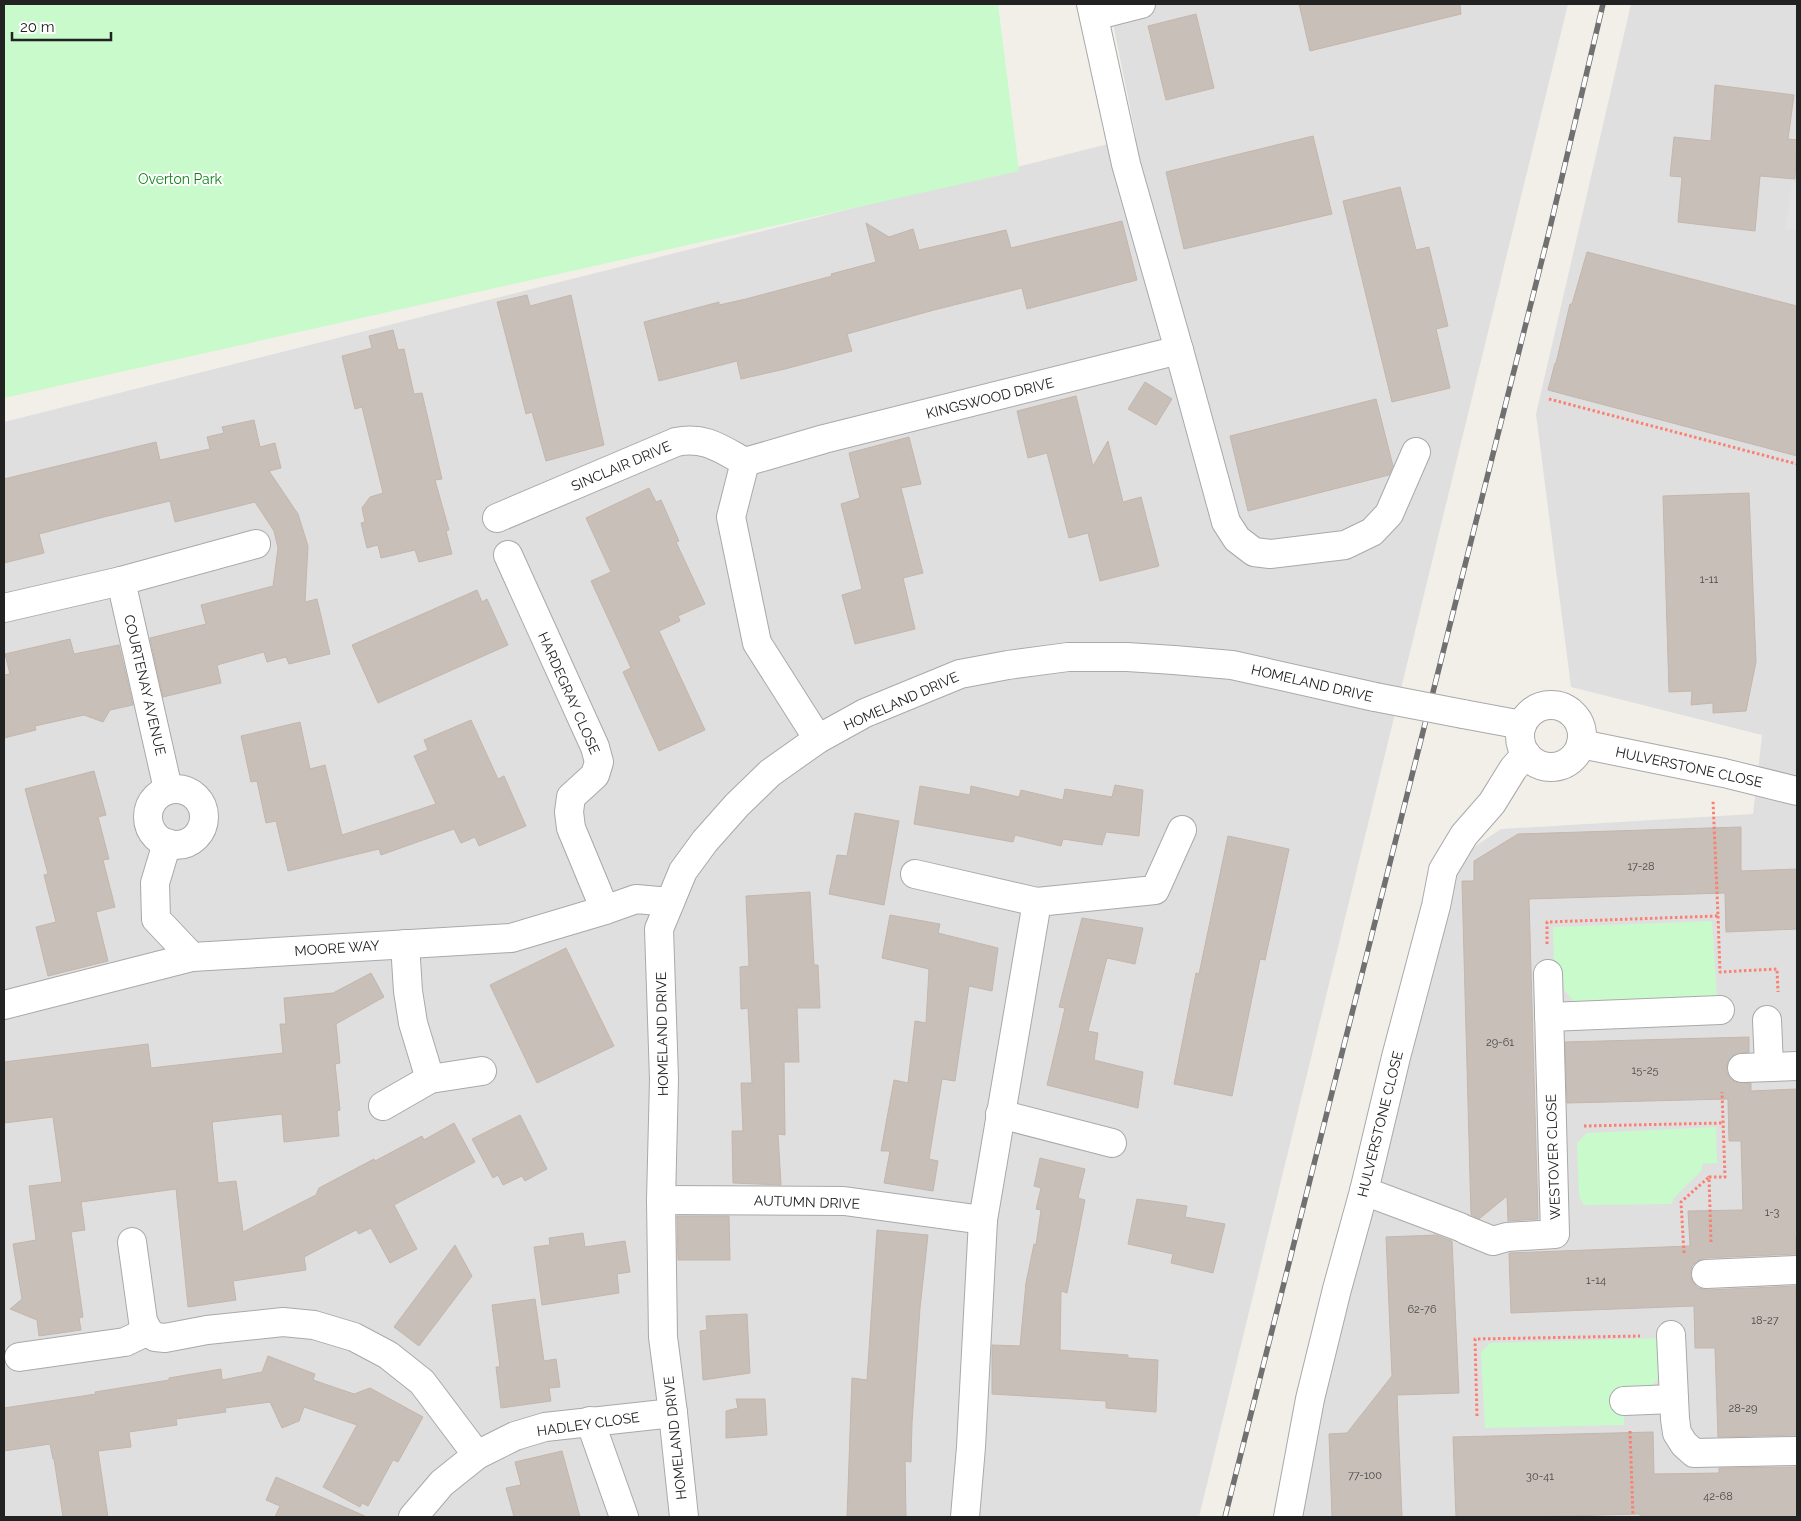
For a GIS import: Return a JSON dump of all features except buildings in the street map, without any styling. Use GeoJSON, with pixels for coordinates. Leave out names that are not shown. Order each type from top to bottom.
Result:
{"type":"FeatureCollection","features":[{"type":"Feature","properties":{"kind":"street"},"geometry":{"type":"LineString","coordinates":[[1140,4],[1092,10],[1126,164],[1226,522],[1237,539],[1254,552],[1270,554],[1346,545],[1372,532],[1389,514],[1416,452]]}},
{"type":"Feature","properties":{"kind":"street","name":"KINGSWOOD DRIVE"},"geometry":{"type":"LineString","coordinates":[[745,462],[824,439],[1179,350]]}},
{"type":"Feature","properties":{"kind":"street","name":"SINCLAIR DRIVE"},"geometry":{"type":"LineString","coordinates":[[497,518],[676,442],[691,439],[709,443],[745,462]]}},
{"type":"Feature","properties":{"kind":"street"},"geometry":{"type":"LineString","coordinates":[[745,462],[730,517],[757,643],[818,739]]}},
{"type":"Feature","properties":{"kind":"street"},"geometry":{"type":"LineString","coordinates":[[4,608],[121,581],[256,544]]}},
{"type":"Feature","properties":{"kind":"street","name":"HARDEGRAY CLOSE"},"geometry":{"type":"LineString","coordinates":[[508,555],[595,747],[599,762],[595,775],[571,797],[569,812],[571,828],[605,910]]}},
{"type":"Feature","properties":{"kind":"street","name":"COURTENAY AVENUE"},"geometry":{"type":"LineString","coordinates":[[121,581],[168,789]]}},
{"type":"Feature","properties":{"kind":"street","name":"HOMELAND DRIVE"},"geometry":{"type":"LineString","coordinates":[[684,1517],[663,1337],[661,1200],[664,1079],[659,929],[683,871],[704,841],[730,812],[770,773],[818,739],[866,713],[960,674],[1068,657],[1126,657],[1232,665],[1375,697],[1522,725]]}},
{"type":"Feature","properties":{"kind":"street"},"geometry":{"type":"LineString","coordinates":[[1548,705],[1561,707],[1569,711],[1577,720],[1581,731],[1581,744],[1572,759],[1563,764],[1550,767],[1534,762],[1526,754],[1522,745],[1520,732],[1522,725],[1527,717],[1537,709],[1548,705]]}},
{"type":"Feature","properties":{"kind":"street","name":"HULVERSTONE CLOSE"},"geometry":{"type":"LineString","coordinates":[[1581,744],[1711,770],[1797,792]]}},
{"type":"Feature","properties":{"kind":"street","name":"HULVERSTONE CLOSE"},"geometry":{"type":"LineString","coordinates":[[1288,1517],[1310,1399],[1436,906],[1443,870],[1464,835],[1492,803],[1513,769],[1526,754]]}},
{"type":"Feature","properties":{"kind":"street"},"geometry":{"type":"LineString","coordinates":[[168,789],[187,791],[195,796],[201,804],[204,813],[200,831],[194,838],[185,843],[176,845],[167,843],[153,832],[148,824],[149,807],[153,799],[168,789]]}},
{"type":"Feature","properties":{"kind":"street"},"geometry":{"type":"LineString","coordinates":[[915,874],[1037,902],[1155,890],[1182,830]]}},
{"type":"Feature","properties":{"kind":"street"},"geometry":{"type":"LineString","coordinates":[[167,843],[155,883],[156,919],[192,957]]}},
{"type":"Feature","properties":{"kind":"street","name":"MOORE WAY"},"geometry":{"type":"LineString","coordinates":[[4,1005],[192,957],[511,938],[605,910],[636,898],[670,902]]}},
{"type":"Feature","properties":{"kind":"street"},"geometry":{"type":"LineString","coordinates":[[965,1517],[971,1447],[983,1220],[1037,902]]}},
{"type":"Feature","properties":{"kind":"street"},"geometry":{"type":"LineString","coordinates":[[405,944],[408,991],[413,1023],[430,1078]]}},
{"type":"Feature","properties":{"kind":"street","name":"WESTOVER CLOSE"},"geometry":{"type":"LineString","coordinates":[[1364,1191],[1493,1241],[1507,1237],[1556,1234],[1548,974]]}},
{"type":"Feature","properties":{"kind":"street"},"geometry":{"type":"LineString","coordinates":[[1549,1017],[1720,1010]]}},
{"type":"Feature","properties":{"kind":"street"},"geometry":{"type":"LineString","coordinates":[[1767,1020],[1769,1066]]}},
{"type":"Feature","properties":{"kind":"street"},"geometry":{"type":"LineString","coordinates":[[1732,1076],[1769,1066],[1797,1066]]}},
{"type":"Feature","properties":{"kind":"street"},"geometry":{"type":"LineString","coordinates":[[383,1106],[430,1078],[482,1071]]}},
{"type":"Feature","properties":{"kind":"street"},"geometry":{"type":"LineString","coordinates":[[1000,1114],[1112,1143]]}},
{"type":"Feature","properties":{"kind":"street","name":"AUTUMN DRIVE"},"geometry":{"type":"LineString","coordinates":[[661,1200],[844,1201],[983,1220]]}},
{"type":"Feature","properties":{"kind":"street"},"geometry":{"type":"LineString","coordinates":[[132,1242],[142,1321],[148,1331],[155,1337],[164,1338],[207,1330],[283,1322],[314,1325],[354,1337],[388,1355],[422,1382],[476,1455]]}},
{"type":"Feature","properties":{"kind":"street"},"geometry":{"type":"LineString","coordinates":[[1709,1274],[1797,1270]]}},
{"type":"Feature","properties":{"kind":"street"},"geometry":{"type":"LineString","coordinates":[[19,1357],[125,1342],[148,1331]]}},
{"type":"Feature","properties":{"kind":"street"},"geometry":{"type":"LineString","coordinates":[[1671,1335],[1675,1419],[1677,1433],[1684,1444],[1694,1453],[1797,1451]]}},
{"type":"Feature","properties":{"kind":"street"},"geometry":{"type":"LineString","coordinates":[[1626,1401],[1674,1399]]}},
{"type":"Feature","properties":{"kind":"street","name":"HADLEY CLOSE"},"geometry":{"type":"LineString","coordinates":[[413,1517],[442,1483],[476,1455],[515,1436],[545,1426],[673,1413]]}},
{"type":"Feature","properties":{"kind":"street"},"geometry":{"type":"LineString","coordinates":[[590,1422],[624,1517]]}},
{"type":"Feature","properties":{"kind":"path"},"geometry":{"type":"LineString","coordinates":[[1549,399],[1797,464]]}},
{"type":"Feature","properties":{"kind":"path"},"geometry":{"type":"LineString","coordinates":[[1711,770],[1718,916],[1720,1010]]}},
{"type":"Feature","properties":{"kind":"path"},"geometry":{"type":"LineString","coordinates":[[1548,974],[1547,922],[1718,916]]}},
{"type":"Feature","properties":{"kind":"path"},"geometry":{"type":"LineString","coordinates":[[1720,972],[1778,969],[1779,1007],[1766,1007],[1767,1020]]}},
{"type":"Feature","properties":{"kind":"path"},"geometry":{"type":"LineString","coordinates":[[1709,1177],[1709,1274],[1685,1274],[1681,1202],[1709,1177],[1725,1177],[1723,1122],[1732,1076]]}},
{"type":"Feature","properties":{"kind":"path"},"geometry":{"type":"LineString","coordinates":[[1552,1126],[1723,1122]]}},
{"type":"Feature","properties":{"kind":"path"},"geometry":{"type":"LineString","coordinates":[[1477,1416],[1475,1339],[1671,1335]]}},
{"type":"Feature","properties":{"kind":"path"},"geometry":{"type":"LineString","coordinates":[[1626,1401],[1633,1517]]}},
{"type":"Feature","properties":{"kind":"shaded area"},"geometry":{"type":"Polygon","coordinates":[[[1109,4],[1568,4],[1199,1517],[4,1517],[4,422],[1136,137],[1109,4]]]}},
{"type":"Feature","properties":{"kind":"shaded area"},"geometry":{"type":"Polygon","coordinates":[[[1631,4],[1797,4],[1797,1517],[1296,1517],[1447,882],[1465,853],[1501,829],[1753,814],[1762,735],[1571,687],[1536,414],[1631,4]]]}},
{"type":"Feature","properties":{"kind":"shaded area"},"geometry":{"type":"Polygon","coordinates":[[[1792,182],[1797,183],[1797,230],[1785,229],[1792,182]]]}},
{"type":"Feature","properties":{"kind":"green space","name":"Overton Park"},"geometry":{"type":"Polygon","coordinates":[[[4,4],[998,4],[1019,171],[4,398],[4,4]]]}},
{"type":"Feature","properties":{"kind":"green space"},"geometry":{"type":"Polygon","coordinates":[[[1712,921],[1717,997],[1575,1003],[1564,990],[1562,971],[1554,970],[1553,927],[1712,921]]]}},
{"type":"Feature","properties":{"kind":"green space"},"geometry":{"type":"Polygon","coordinates":[[[1716,1127],[1717,1163],[1702,1164],[1702,1170],[1674,1198],[1671,1204],[1584,1205],[1579,1196],[1577,1143],[1587,1133],[1716,1127]]]}},
{"type":"Feature","properties":{"kind":"green space"},"geometry":{"type":"Polygon","coordinates":[[[1663,1338],[1662,1372],[1656,1382],[1645,1390],[1623,1389],[1624,1425],[1485,1428],[1481,1352],[1490,1343],[1663,1338]]]}},
{"type":"Feature","properties":{"kind":"railway"},"geometry":{"type":"LineString","coordinates":[[1225,1517],[1549,232],[1603,4]]}}]}
